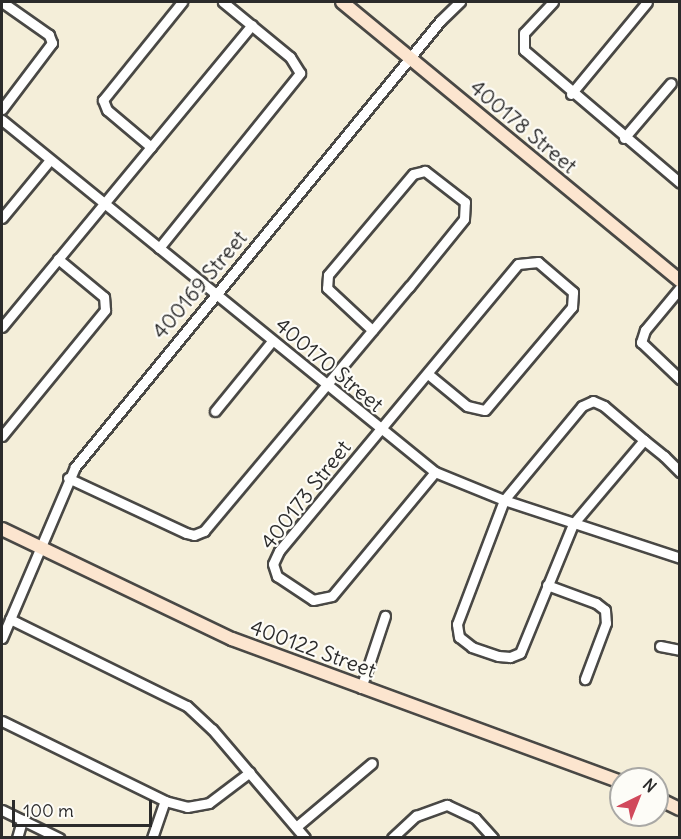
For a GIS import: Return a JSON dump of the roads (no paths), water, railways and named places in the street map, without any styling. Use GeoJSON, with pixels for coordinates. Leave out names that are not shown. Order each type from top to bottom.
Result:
{"type":"FeatureCollection","features":[{"type":"Feature","properties":{"kind":"street"},"geometry":{"type":"LineString","coordinates":[[2,2],[50,35],[50,51],[2,109]]}},
{"type":"Feature","properties":{"kind":"street"},"geometry":{"type":"LineString","coordinates":[[151,147],[107,110],[103,99],[182,2]]}},
{"type":"Feature","properties":{"kind":"street"},"geometry":{"type":"LineString","coordinates":[[159,248],[300,73],[297,63],[223,2]]}},
{"type":"Feature","properties":{"kind":"street","name":"400178 Street"},"geometry":{"type":"LineString","coordinates":[[342,2],[680,281]]}},
{"type":"Feature","properties":{"kind":"street","name":"400169 Street"},"geometry":{"type":"LineString","coordinates":[[2,638],[68,478],[440,21],[460,2]]}},
{"type":"Feature","properties":{"kind":"street"},"geometry":{"type":"LineString","coordinates":[[553,2],[524,33],[522,43],[532,60],[679,182]]}},
{"type":"Feature","properties":{"kind":"street"},"geometry":{"type":"LineString","coordinates":[[571,94],[647,2]]}},
{"type":"Feature","properties":{"kind":"street"},"geometry":{"type":"LineString","coordinates":[[2,327],[252,25]]}},
{"type":"Feature","properties":{"kind":"street"},"geometry":{"type":"LineString","coordinates":[[624,138],[671,83]]}},
{"type":"Feature","properties":{"kind":"street","name":"400170 Street"},"geometry":{"type":"LineString","coordinates":[[2,120],[326,386],[435,472],[573,525],[680,558]]}},
{"type":"Feature","properties":{"kind":"street"},"geometry":{"type":"LineString","coordinates":[[2,218],[50,160]]}},
{"type":"Feature","properties":{"kind":"street"},"geometry":{"type":"LineString","coordinates":[[68,478],[186,533],[200,534],[326,386],[467,215],[461,198],[425,171],[413,174],[328,275],[327,288],[372,330]]}},
{"type":"Feature","properties":{"kind":"street"},"geometry":{"type":"LineString","coordinates":[[2,436],[105,310],[104,297],[58,259]]}},
{"type":"Feature","properties":{"kind":"street","name":"400173 Street"},"geometry":{"type":"LineString","coordinates":[[428,374],[467,406],[480,411],[490,407],[572,307],[573,292],[538,262],[522,261],[274,557],[273,571],[288,586],[313,600],[332,596],[435,472]]}},
{"type":"Feature","properties":{"kind":"street"},"geometry":{"type":"LineString","coordinates":[[680,288],[645,330],[641,342],[680,379]]}},
{"type":"Feature","properties":{"kind":"street"},"geometry":{"type":"LineString","coordinates":[[215,411],[272,341]]}},
{"type":"Feature","properties":{"kind":"street"},"geometry":{"type":"LineString","coordinates":[[644,440],[573,525],[516,656],[486,652],[459,637],[457,624],[504,500],[588,402],[604,406],[644,440],[680,472]]}},
{"type":"Feature","properties":{"kind":"street","name":"400122 Street"},"geometry":{"type":"LineString","coordinates":[[2,529],[232,639],[609,778]]}},
{"type":"Feature","properties":{"kind":"street"},"geometry":{"type":"LineString","coordinates":[[547,585],[596,603],[605,610],[606,623],[585,679]]}},
{"type":"Feature","properties":{"kind":"street"},"geometry":{"type":"LineString","coordinates":[[361,687],[386,616]]}},
{"type":"Feature","properties":{"kind":"street"},"geometry":{"type":"LineString","coordinates":[[10,619],[187,706],[250,772],[305,837]]}},
{"type":"Feature","properties":{"kind":"street"},"geometry":{"type":"LineString","coordinates":[[660,646],[680,650]]}},
{"type":"Feature","properties":{"kind":"street"},"geometry":{"type":"LineString","coordinates":[[2,721],[165,801],[199,807],[250,772]]}},
{"type":"Feature","properties":{"kind":"street"},"geometry":{"type":"LineString","coordinates":[[296,827],[372,763]]}},
{"type":"Feature","properties":{"kind":"street"},"geometry":{"type":"LineString","coordinates":[[152,837],[165,801]]}},
{"type":"Feature","properties":{"kind":"street"},"geometry":{"type":"LineString","coordinates":[[397,836],[417,816],[447,805],[475,818],[493,837]]}},
{"type":"Feature","properties":{"kind":"street"},"geometry":{"type":"LineString","coordinates":[[2,810],[59,837]]}},
{"type":"Feature","properties":{"kind":"street"},"geometry":{"type":"LineString","coordinates":[[17,837],[22,820]]}}]}
